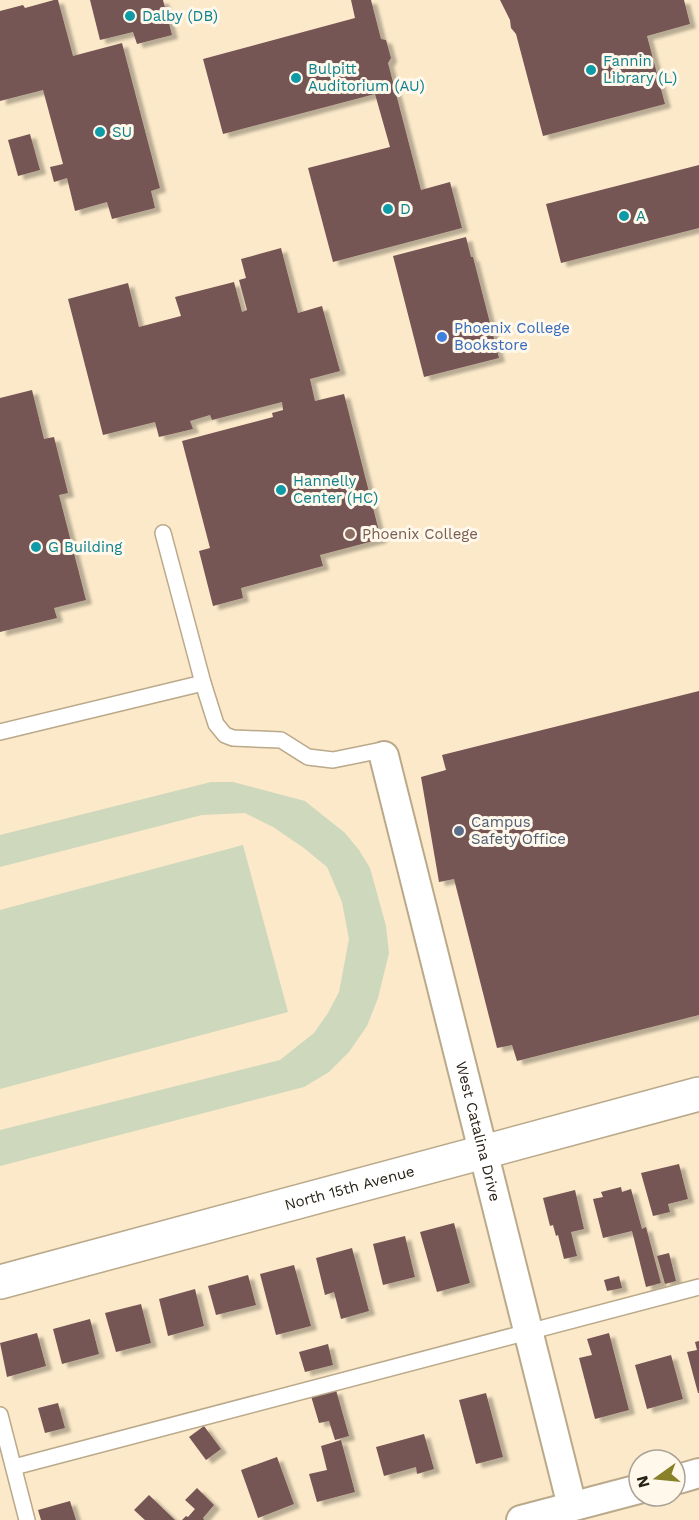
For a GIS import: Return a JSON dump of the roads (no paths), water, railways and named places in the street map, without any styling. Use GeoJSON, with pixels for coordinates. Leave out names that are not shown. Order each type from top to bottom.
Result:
{"type":"FeatureCollection","features":[{"type":"Feature","properties":{"kind":"street","name":"West Catalina Drive"},"geometry":{"type":"LineString","coordinates":[[383,753],[572,1506]]}},
{"type":"Feature","properties":{"kind":"street","name":"North 15th Avenue"},"geometry":{"type":"LineString","coordinates":[[0,1281],[484,1154],[699,1094]]}},
{"type":"Feature","properties":{"kind":"street"},"geometry":{"type":"LineString","coordinates":[[521,1520],[627,1492]]}},
{"type":"Feature","properties":{"kind":"lane"},"geometry":{"type":"LineString","coordinates":[[163,533],[203,684],[216,724],[225,735],[233,738],[281,740],[308,757],[333,760],[383,753]]}},
{"type":"Feature","properties":{"kind":"lane"},"geometry":{"type":"LineString","coordinates":[[0,732],[203,684]]}},
{"type":"Feature","properties":{"kind":"lane"},"geometry":{"type":"LineString","coordinates":[[14,1467],[699,1287]]}},
{"type":"Feature","properties":{"kind":"lane"},"geometry":{"type":"LineString","coordinates":[[0,1415],[27,1520]]}},
{"type":"Feature","properties":{"kind":"place","name":"Dalby (DB)"},"geometry":{"type":"Point","coordinates":[130,16]}},
{"type":"Feature","properties":{"kind":"place","name":"Fannin Library (L)"},"geometry":{"type":"Point","coordinates":[591,70]}},
{"type":"Feature","properties":{"kind":"place","name":"Bulpitt Auditorium (AU)"},"geometry":{"type":"Point","coordinates":[296,78]}},
{"type":"Feature","properties":{"kind":"place","name":"SU"},"geometry":{"type":"Point","coordinates":[100,132]}},
{"type":"Feature","properties":{"kind":"place","name":"D"},"geometry":{"type":"Point","coordinates":[388,209]}},
{"type":"Feature","properties":{"kind":"place","name":"A"},"geometry":{"type":"Point","coordinates":[624,216]}},
{"type":"Feature","properties":{"kind":"place","name":"Phoenix College Bookstore"},"geometry":{"type":"Point","coordinates":[442,337]}},
{"type":"Feature","properties":{"kind":"place","name":"Hannelly Center (HC)"},"geometry":{"type":"Point","coordinates":[281,490]}},
{"type":"Feature","properties":{"kind":"place","name":"Phoenix College"},"geometry":{"type":"Point","coordinates":[350,534]}},
{"type":"Feature","properties":{"kind":"place","name":"G Building"},"geometry":{"type":"Point","coordinates":[36,547]}},
{"type":"Feature","properties":{"kind":"place","name":"Campus Safety Office"},"geometry":{"type":"Point","coordinates":[459,831]}}]}
